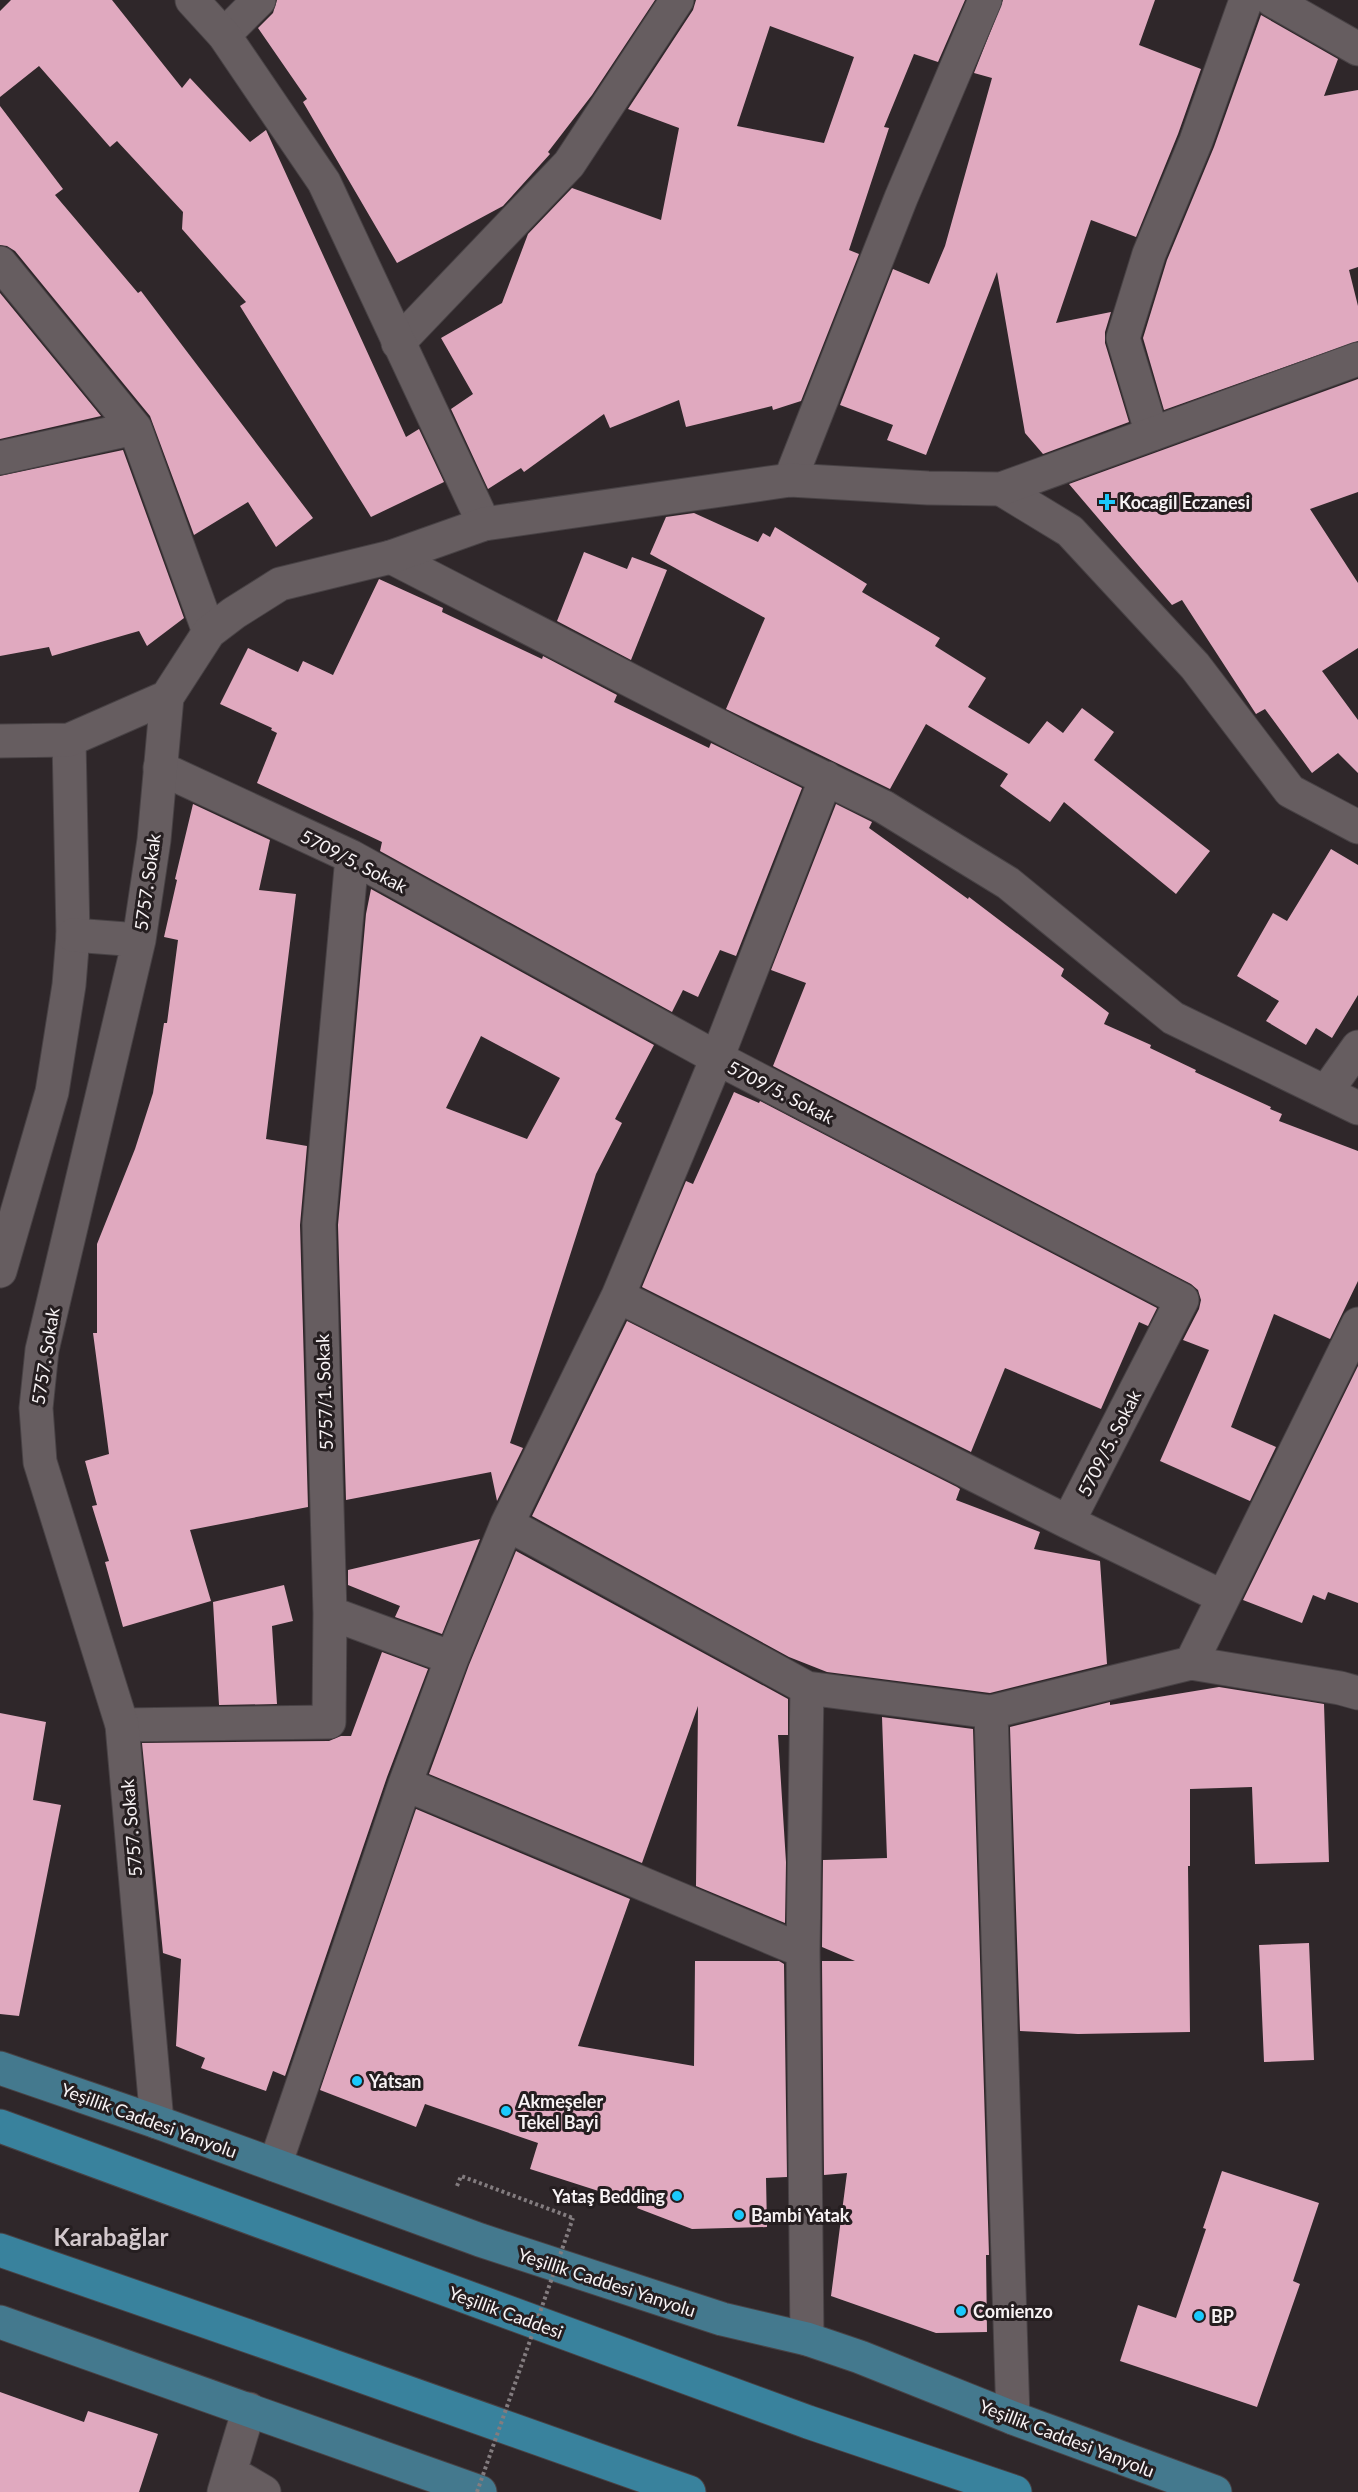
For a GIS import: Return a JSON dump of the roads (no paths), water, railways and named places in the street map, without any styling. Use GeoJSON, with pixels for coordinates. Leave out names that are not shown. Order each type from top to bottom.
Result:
{"type":"FeatureCollection","features":[{"type":"Feature","properties":{"kind":"highway","name":"Yeşillik Caddesi"},"geometry":{"type":"LineString","coordinates":[[0,2126],[808,2422],[1015,2492]]}},
{"type":"Feature","properties":{"kind":"highway"},"geometry":{"type":"LineString","coordinates":[[0,2250],[689,2492]]}},
{"type":"Feature","properties":{"kind":"main road","name":"Yeşillik Caddesi Yanyolu"},"geometry":{"type":"LineString","coordinates":[[0,2068],[480,2240],[722,2319],[807,2339],[860,2356],[1013,2418],[1215,2492]]}},
{"type":"Feature","properties":{"kind":"main road"},"geometry":{"type":"LineString","coordinates":[[0,2322],[478,2492]]}},
{"type":"Feature","properties":{"kind":"street"},"geometry":{"type":"LineString","coordinates":[[192,0],[224,35],[324,183],[484,524]]}},
{"type":"Feature","properties":{"kind":"street"},"geometry":{"type":"LineString","coordinates":[[224,35],[259,0]]}},
{"type":"Feature","properties":{"kind":"street"},"geometry":{"type":"LineString","coordinates":[[398,342],[569,165],[678,0]]}},
{"type":"Feature","properties":{"kind":"street"},"geometry":{"type":"LineString","coordinates":[[790,480],[901,198],[985,0]]}},
{"type":"Feature","properties":{"kind":"street"},"geometry":{"type":"LineString","coordinates":[[1152,434],[1123,338],[1149,254],[1196,141],[1246,0]]}},
{"type":"Feature","properties":{"kind":"street"},"geometry":{"type":"LineString","coordinates":[[1272,0],[1358,49]]}},
{"type":"Feature","properties":{"kind":"street"},"geometry":{"type":"LineString","coordinates":[[0,263],[135,428],[209,632]]}},
{"type":"Feature","properties":{"kind":"street"},"geometry":{"type":"LineString","coordinates":[[0,741],[69,740],[168,697],[209,632],[279,584],[391,557],[484,524],[790,480],[928,488],[1001,489],[1358,359]]}},
{"type":"Feature","properties":{"kind":"street"},"geometry":{"type":"LineString","coordinates":[[0,458],[135,428]]}},
{"type":"Feature","properties":{"kind":"street"},"geometry":{"type":"LineString","coordinates":[[1001,489],[1070,531],[1195,666],[1290,791],[1358,827]]}},
{"type":"Feature","properties":{"kind":"street"},"geometry":{"type":"LineString","coordinates":[[391,557],[884,807],[1008,883],[1173,1018],[1358,1108]]}},
{"type":"Feature","properties":{"kind":"street","name":"5757. Sokak"},"geometry":{"type":"LineString","coordinates":[[156,2122],[122,1725],[40,1462],[36,1408],[42,1350],[139,940],[154,840],[168,697]]}},
{"type":"Feature","properties":{"kind":"street"},"geometry":{"type":"LineString","coordinates":[[0,1271],[52,1092],[69,985],[73,935],[69,740]]}},
{"type":"Feature","properties":{"kind":"street","name":"5709/5. Sokak"},"geometry":{"type":"LineString","coordinates":[[160,768],[352,857],[717,1058],[1182,1300],[1068,1522]]}},
{"type":"Feature","properties":{"kind":"street"},"geometry":{"type":"LineString","coordinates":[[275,2166],[405,1785],[452,1658],[507,1524],[618,1296],[717,1058],[826,778]]}},
{"type":"Feature","properties":{"kind":"street","name":"5757/1. Sokak"},"geometry":{"type":"LineString","coordinates":[[122,1725],[329,1722],[330,1613],[319,1224],[352,857]]}},
{"type":"Feature","properties":{"kind":"street"},"geometry":{"type":"LineString","coordinates":[[73,935],[139,940]]}},
{"type":"Feature","properties":{"kind":"street"},"geometry":{"type":"LineString","coordinates":[[1326,1092],[1358,1047]]}},
{"type":"Feature","properties":{"kind":"street"},"geometry":{"type":"LineString","coordinates":[[618,1296],[1068,1522],[1223,1597]]}},
{"type":"Feature","properties":{"kind":"street"},"geometry":{"type":"LineString","coordinates":[[1191,1663],[1358,1324]]}},
{"type":"Feature","properties":{"kind":"street"},"geometry":{"type":"LineString","coordinates":[[507,1524],[807,1688],[991,1712],[1191,1663],[1358,1693]]}},
{"type":"Feature","properties":{"kind":"street"},"geometry":{"type":"LineString","coordinates":[[330,1613],[452,1658]]}},
{"type":"Feature","properties":{"kind":"street"},"geometry":{"type":"LineString","coordinates":[[807,1688],[804,1951],[807,2339]]}},
{"type":"Feature","properties":{"kind":"street"},"geometry":{"type":"LineString","coordinates":[[991,1712],[1013,2418]]}},
{"type":"Feature","properties":{"kind":"street"},"geometry":{"type":"LineString","coordinates":[[405,1785],[804,1951]]}},
{"type":"Feature","properties":{"kind":"street"},"geometry":{"type":"LineString","coordinates":[[249,2409],[227,2482],[264,2492]]}},
{"type":"Feature","properties":{"kind":"place","name":"Kocagil Eczanesi"},"geometry":{"type":"Point","coordinates":[1107,502]}},
{"type":"Feature","properties":{"kind":"place","name":"Yatsan"},"geometry":{"type":"Point","coordinates":[357,2081]}},
{"type":"Feature","properties":{"kind":"place","name":"Akmeşeler Tekel Bayi"},"geometry":{"type":"Point","coordinates":[506,2111]}},
{"type":"Feature","properties":{"kind":"place","name":"Yataş Bedding"},"geometry":{"type":"Point","coordinates":[677,2196]}},
{"type":"Feature","properties":{"kind":"place","name":"Bambi Yatak"},"geometry":{"type":"Point","coordinates":[739,2215]}},
{"type":"Feature","properties":{"kind":"place","name":"Comienzo"},"geometry":{"type":"Point","coordinates":[961,2311]}},
{"type":"Feature","properties":{"kind":"place","name":"BP"},"geometry":{"type":"Point","coordinates":[1199,2316]}},
{"type":"Feature","properties":{"kind":"district","name":"Karabağlar"},"geometry":{"type":"Point","coordinates":[111,2236]}}]}
